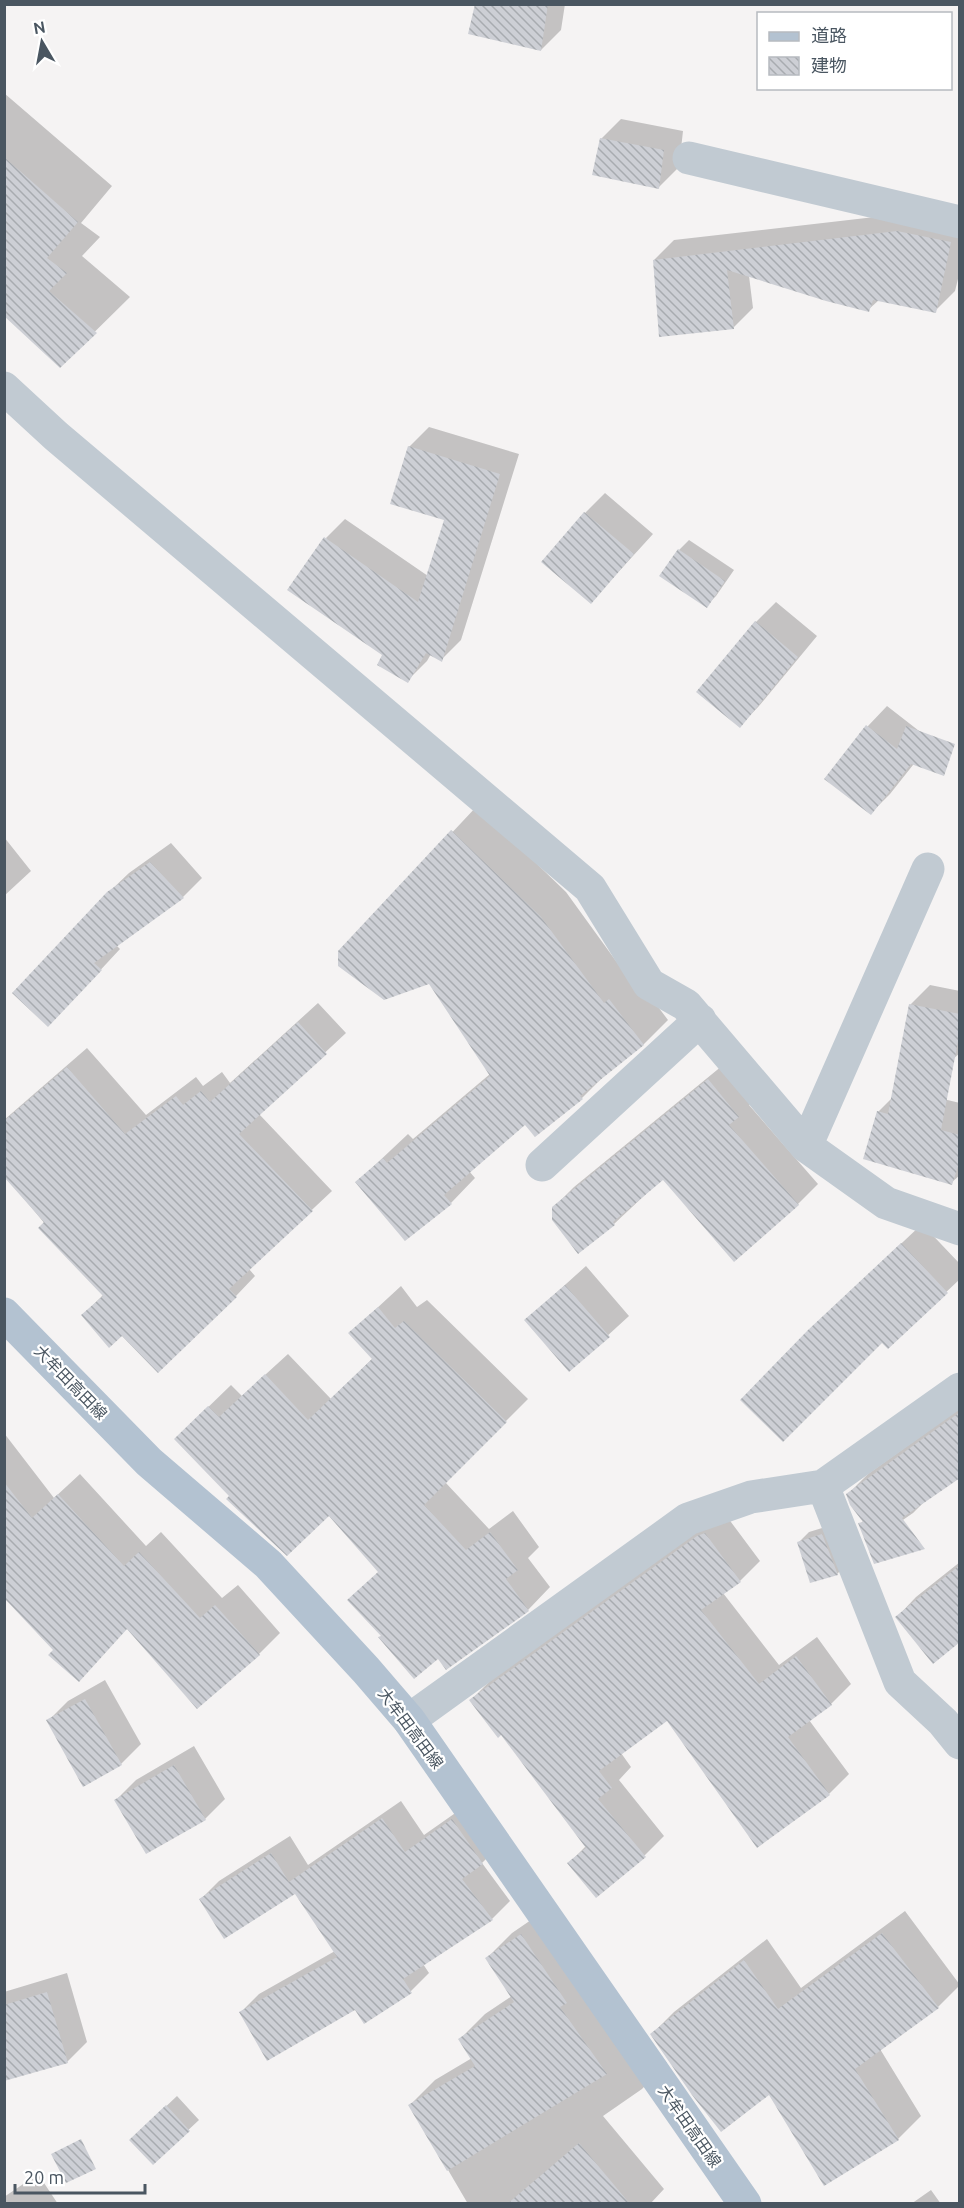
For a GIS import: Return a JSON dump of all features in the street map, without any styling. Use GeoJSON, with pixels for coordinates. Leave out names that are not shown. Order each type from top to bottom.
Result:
{"type":"FeatureCollection","features":[{"type":"Feature","properties":{"kind":"main road","name":"大牟田高田線"},"geometry":{"type":"LineString","coordinates":[[4,1314],[149,1462],[268,1564],[366,1670],[408,1720],[745,2204]]}},
{"type":"Feature","properties":{"kind":"street"},"geometry":{"type":"LineString","coordinates":[[689,158],[960,222]]}},
{"type":"Feature","properties":{"kind":"street"},"geometry":{"type":"LineString","coordinates":[[4,388],[83,459],[590,888],[649,984],[686,1005],[806,1146],[886,1203],[960,1228]]}},
{"type":"Feature","properties":{"kind":"street"},"geometry":{"type":"LineString","coordinates":[[806,1146],[928,869]]}},
{"type":"Feature","properties":{"kind":"street"},"geometry":{"type":"LineString","coordinates":[[542,1165],[700,1020]]}},
{"type":"Feature","properties":{"kind":"street"},"geometry":{"type":"LineString","coordinates":[[408,1720],[688,1519],[751,1497],[823,1486],[960,1389]]}},
{"type":"Feature","properties":{"kind":"street"},"geometry":{"type":"LineString","coordinates":[[823,1486],[900,1682],[943,1722],[960,1743]]}},
{"type":"Feature","properties":{"kind":"building"},"geometry":{"type":"Polygon","coordinates":[[[475,4],[548,4],[541,51],[468,34],[475,4]]]}},
{"type":"Feature","properties":{"kind":"building"},"geometry":{"type":"Polygon","coordinates":[[[600,138],[664,150],[659,189],[592,175],[600,138]]]}},
{"type":"Feature","properties":{"kind":"building"},"geometry":{"type":"Polygon","coordinates":[[[4,157],[78,222],[47,258],[67,273],[49,291],[97,333],[60,368],[4,316],[4,157]]]}},
{"type":"Feature","properties":{"kind":"building"},"geometry":{"type":"Polygon","coordinates":[[[897,231],[951,242],[936,313],[873,300],[869,312],[727,270],[734,329],[659,337],[653,260],[897,231]]]}},
{"type":"Feature","properties":{"kind":"building"},"geometry":{"type":"Polygon","coordinates":[[[408,446],[500,474],[442,662],[426,653],[408,683],[377,665],[382,655],[287,590],[324,537],[418,602],[444,520],[390,504],[408,446]]]}},
{"type":"Feature","properties":{"kind":"building"},"geometry":{"type":"Polygon","coordinates":[[[584,512],[634,554],[591,604],[541,562],[584,512]]]}},
{"type":"Feature","properties":{"kind":"building"},"geometry":{"type":"Polygon","coordinates":[[[678,549],[725,581],[707,608],[659,576],[678,549]]]}},
{"type":"Feature","properties":{"kind":"building"},"geometry":{"type":"Polygon","coordinates":[[[755,621],[798,657],[740,728],[696,692],[755,621]]]}},
{"type":"Feature","properties":{"kind":"building"},"geometry":{"type":"Polygon","coordinates":[[[866,725],[897,749],[906,726],[955,744],[944,776],[911,764],[871,815],[824,779],[866,725]]]}},
{"type":"Feature","properties":{"kind":"building"},"geometry":{"type":"Polygon","coordinates":[[[451,830],[541,917],[604,1003],[609,999],[644,1045],[580,1096],[583,1099],[535,1137],[525,1125],[444,1195],[452,1204],[405,1241],[355,1182],[383,1158],[387,1163],[490,1076],[429,984],[384,1000],[338,966],[338,951],[451,830]]]}},
{"type":"Feature","properties":{"kind":"building"},"geometry":{"type":"Polygon","coordinates":[[[150,862],[184,898],[94,963],[102,970],[48,1027],[12,993],[107,892],[150,862]]]}},
{"type":"Feature","properties":{"kind":"building"},"geometry":{"type":"Polygon","coordinates":[[[909,1004],[960,1014],[960,1031],[941,1130],[960,1135],[960,1160],[952,1185],[863,1159],[877,1111],[888,1114],[909,1004]]]}},
{"type":"Feature","properties":{"kind":"building"},"geometry":{"type":"Polygon","coordinates":[[[298,1022],[327,1054],[239,1134],[313,1211],[229,1289],[237,1297],[158,1373],[122,1336],[109,1348],[81,1315],[103,1296],[38,1228],[44,1222],[4,1177],[4,1121],[67,1067],[125,1134],[176,1096],[183,1105],[201,1091],[210,1102],[298,1022]]]}},
{"type":"Feature","properties":{"kind":"building"},"geometry":{"type":"Polygon","coordinates":[[[708,1079],[739,1117],[729,1125],[799,1205],[734,1262],[663,1180],[613,1222],[615,1225],[578,1254],[552,1220],[552,1207],[708,1079]]]}},
{"type":"Feature","properties":{"kind":"building"},"geometry":{"type":"Polygon","coordinates":[[[901,1243],[948,1293],[888,1349],[882,1343],[783,1442],[740,1400],[808,1330],[901,1243]]]}},
{"type":"Feature","properties":{"kind":"building"},"geometry":{"type":"Polygon","coordinates":[[[565,1285],[610,1337],[569,1372],[524,1320],[565,1285]]]}},
{"type":"Feature","properties":{"kind":"building"},"geometry":{"type":"Polygon","coordinates":[[[378,1307],[395,1328],[404,1321],[507,1422],[424,1505],[466,1550],[490,1532],[518,1570],[506,1579],[529,1611],[446,1670],[438,1659],[414,1679],[378,1637],[381,1636],[347,1600],[378,1572],[329,1516],[287,1556],[226,1499],[229,1496],[174,1439],[208,1406],[219,1417],[265,1374],[308,1420],[372,1359],[348,1333],[378,1307]]]}},
{"type":"Feature","properties":{"kind":"building"},"geometry":{"type":"Polygon","coordinates":[[[960,1412],[960,1478],[902,1518],[925,1549],[874,1564],[858,1523],[863,1522],[850,1505],[846,1494],[960,1412]]]}},
{"type":"Feature","properties":{"kind":"building"},"geometry":{"type":"Polygon","coordinates":[[[4,1482],[32,1518],[58,1494],[124,1566],[139,1552],[200,1618],[215,1605],[260,1655],[197,1709],[127,1629],[79,1682],[48,1655],[53,1650],[4,1598],[4,1482]]]}},
{"type":"Feature","properties":{"kind":"building"},"geometry":{"type":"Polygon","coordinates":[[[705,1533],[741,1582],[701,1610],[759,1684],[796,1656],[832,1705],[788,1737],[830,1795],[757,1848],[667,1721],[599,1771],[612,1788],[598,1799],[646,1857],[596,1898],[567,1863],[586,1848],[501,1735],[498,1738],[469,1700],[697,1536],[705,1533]]]}},
{"type":"Feature","properties":{"kind":"building"},"geometry":{"type":"Polygon","coordinates":[[[822,1534],[838,1575],[810,1583],[797,1542],[822,1534]]]}},
{"type":"Feature","properties":{"kind":"building"},"geometry":{"type":"Polygon","coordinates":[[[960,1565],[960,1642],[933,1664],[895,1617],[960,1565]]]}},
{"type":"Feature","properties":{"kind":"building"},"geometry":{"type":"Polygon","coordinates":[[[85,1699],[122,1765],[83,1787],[46,1720],[85,1699]]]}},
{"type":"Feature","properties":{"kind":"building"},"geometry":{"type":"Polygon","coordinates":[[[174,1765],[206,1820],[146,1854],[114,1800],[174,1765]]]}},
{"type":"Feature","properties":{"kind":"building"},"geometry":{"type":"Polygon","coordinates":[[[382,1818],[405,1852],[452,1819],[483,1864],[462,1879],[493,1920],[403,1979],[412,1993],[364,2024],[355,2010],[267,2061],[239,2012],[337,1957],[295,1894],[224,1939],[199,1899],[271,1853],[289,1882],[382,1818]]]}},
{"type":"Feature","properties":{"kind":"building"},"geometry":{"type":"Polygon","coordinates":[[[882,1933],[939,2008],[855,2069],[899,2140],[824,2186],[769,2095],[721,2132],[650,2034],[744,1960],[778,2009],[882,1933]]]}},
{"type":"Feature","properties":{"kind":"building"},"geometry":{"type":"Polygon","coordinates":[[[521,1934],[567,2003],[560,2007],[607,2074],[447,2171],[408,2105],[475,2066],[458,2039],[514,2002],[485,1958],[521,1934]]]}},
{"type":"Feature","properties":{"kind":"building"},"geometry":{"type":"Polygon","coordinates":[[[47,1992],[68,2063],[4,2081],[4,2005],[47,1992]]]}},
{"type":"Feature","properties":{"kind":"building"},"geometry":{"type":"Polygon","coordinates":[[[166,2105],[190,2131],[153,2165],[129,2140],[166,2105]]]}},
{"type":"Feature","properties":{"kind":"building"},"geometry":{"type":"Polygon","coordinates":[[[81,2139],[96,2169],[66,2183],[51,2154],[81,2139]]]}},
{"type":"Feature","properties":{"kind":"building"},"geometry":{"type":"Polygon","coordinates":[[[579,2143],[630,2204],[507,2204],[579,2143]]]}}]}
